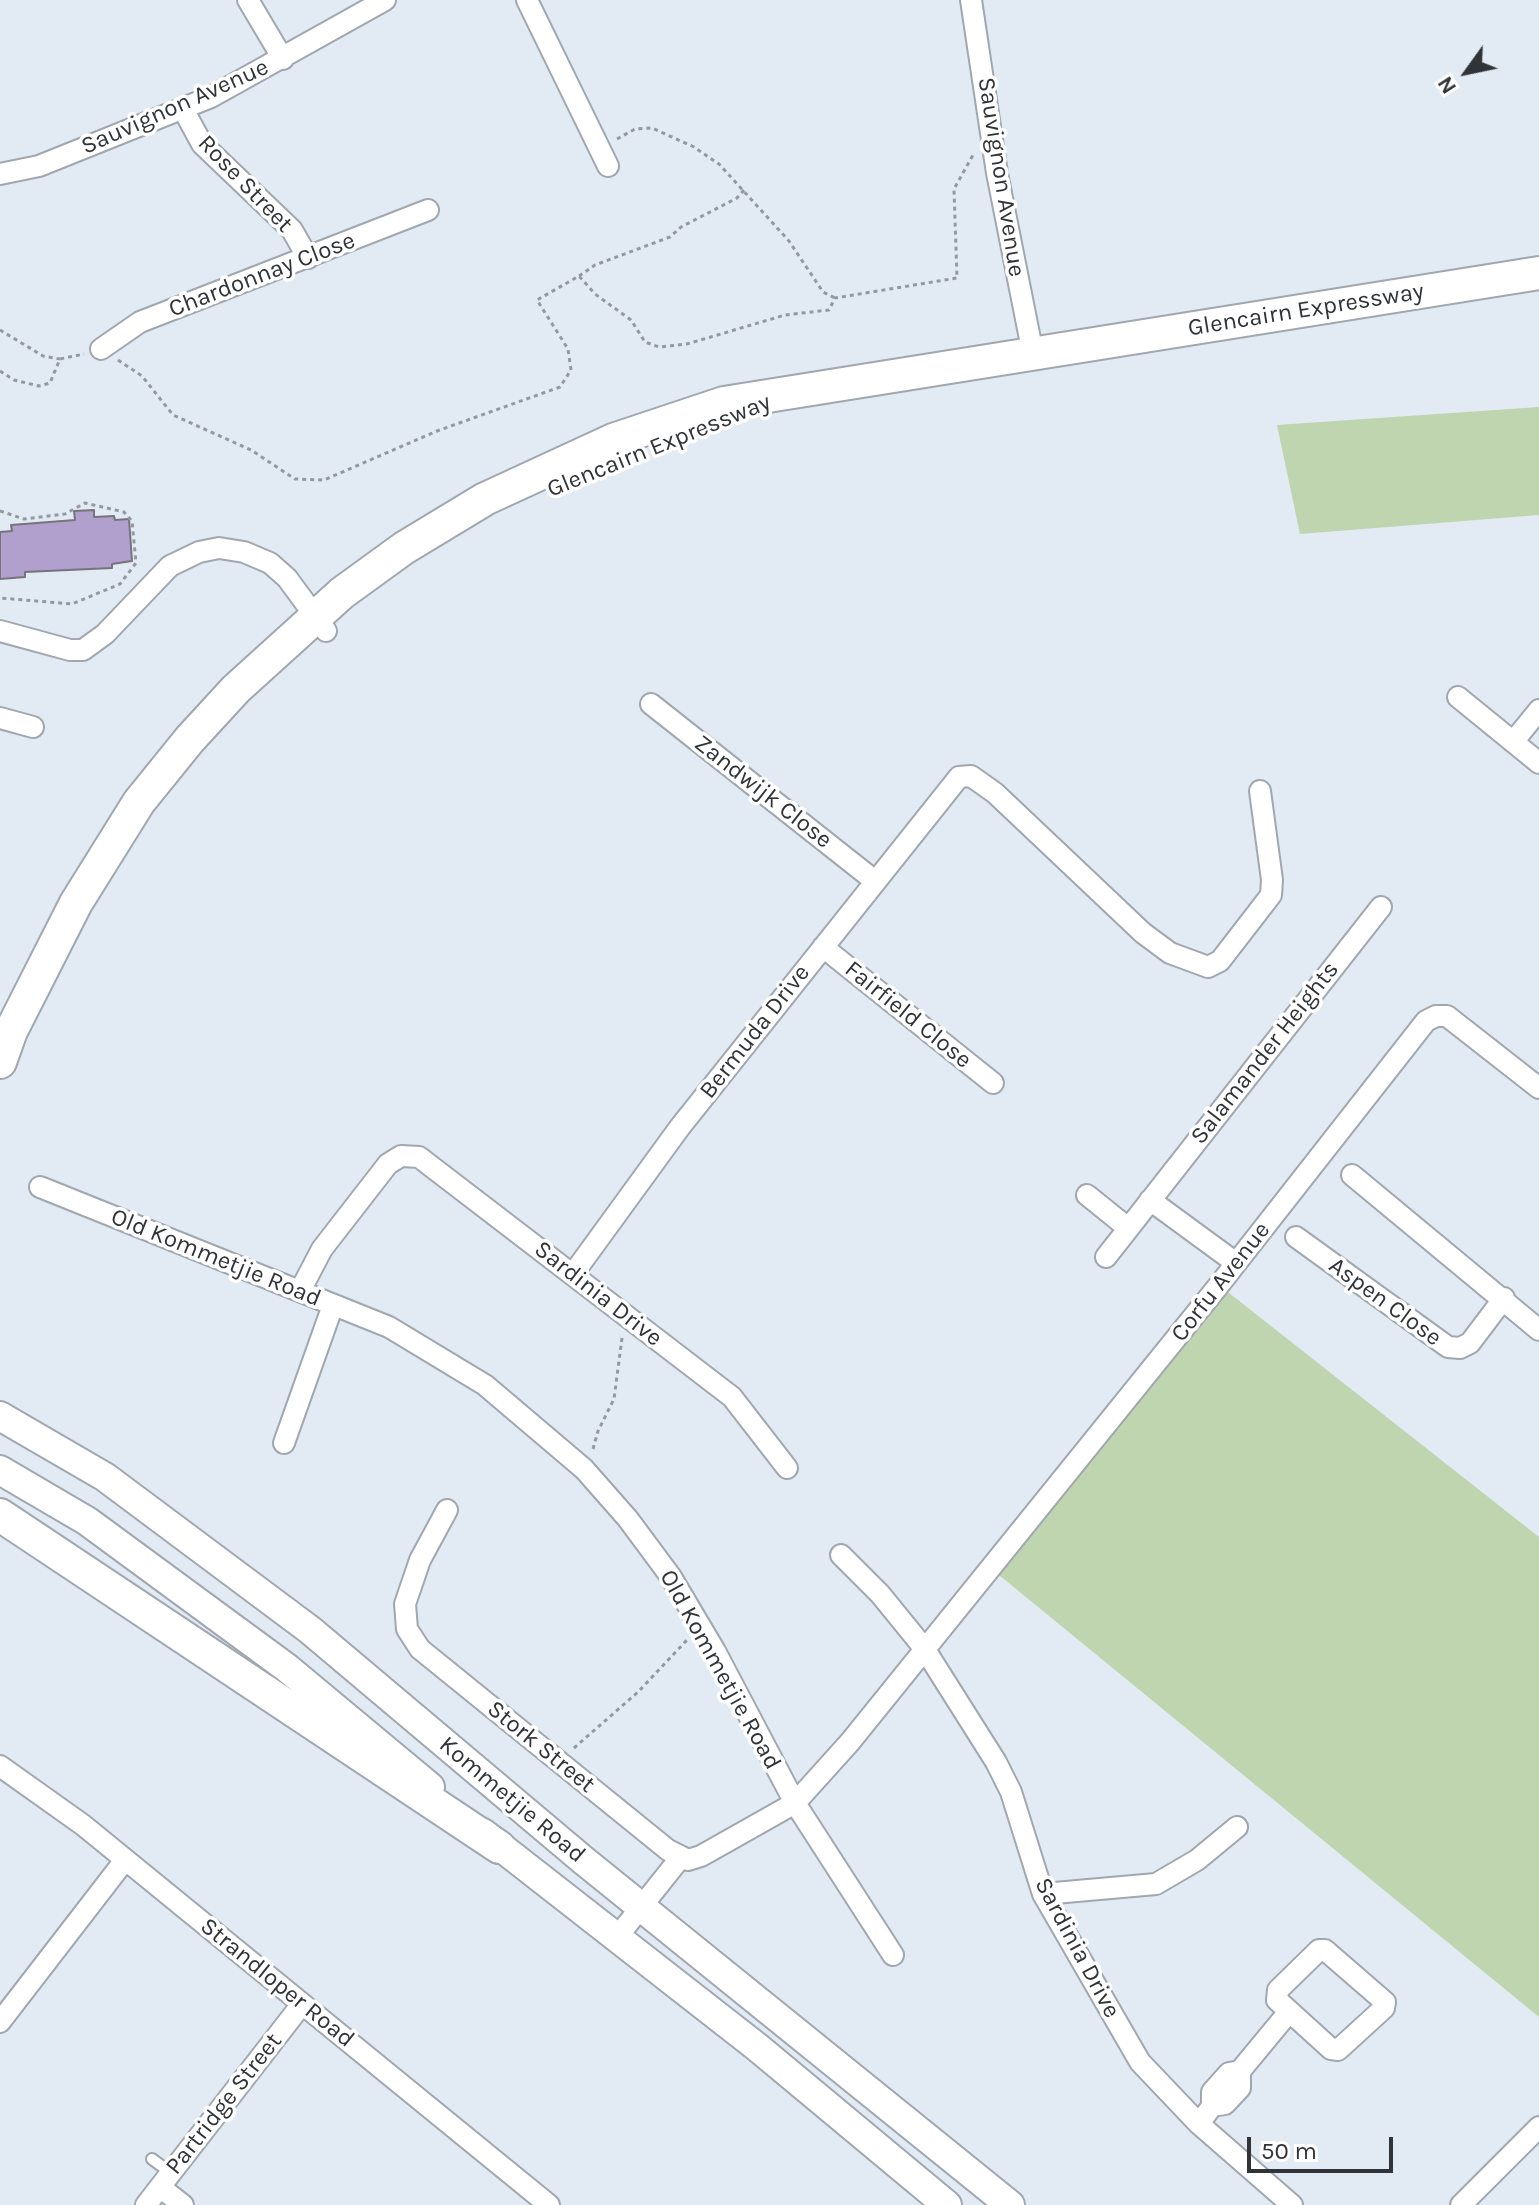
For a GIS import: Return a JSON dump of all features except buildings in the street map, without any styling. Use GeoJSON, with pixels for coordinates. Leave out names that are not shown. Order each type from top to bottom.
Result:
{"type":"FeatureCollection","features":[{"type":"Feature","properties":{"kind":"main road","name":"Glencairn Expressway"},"geometry":{"type":"LineString","coordinates":[[0,1062],[5,1038],[76,903],[124,831],[380,565],[485,499],[575,455],[656,424],[724,403],[1539,273]]}},
{"type":"Feature","properties":{"kind":"main road","name":"Glencairn Expressway"},"geometry":{"type":"LineString","coordinates":[[321,623],[533,497],[615,458],[789,395]]}},
{"type":"Feature","properties":{"kind":"main road","name":"Kommetjie Road"},"geometry":{"type":"LineString","coordinates":[[0,1416],[105,1477],[310,1630],[641,1906],[1010,2205]]}},
{"type":"Feature","properties":{"kind":"main road","name":"Kommetjie Road"},"geometry":{"type":"LineString","coordinates":[[0,1470],[87,1521],[287,1668],[499,1847],[618,1936],[947,2205]]}},
{"type":"Feature","properties":{"kind":"main road"},"geometry":{"type":"LineString","coordinates":[[0,1515],[499,1847]]}},
{"type":"Feature","properties":{"kind":"street"},"geometry":{"type":"LineString","coordinates":[[248,0],[283,59]]}},
{"type":"Feature","properties":{"kind":"street","name":"Sauvignon Avenue"},"geometry":{"type":"LineString","coordinates":[[0,174],[39,166],[183,109],[283,59],[385,0]]}},
{"type":"Feature","properties":{"kind":"street"},"geometry":{"type":"LineString","coordinates":[[527,0],[603,157]]}},
{"type":"Feature","properties":{"kind":"street","name":"Sauvignon Avenue"},"geometry":{"type":"LineString","coordinates":[[971,0],[997,173],[1033,354]]}},
{"type":"Feature","properties":{"kind":"street","name":"Rose Street"},"geometry":{"type":"LineString","coordinates":[[183,109],[202,144],[292,230],[308,258]]}},
{"type":"Feature","properties":{"kind":"street","name":"Chardonnay Close"},"geometry":{"type":"LineString","coordinates":[[101,349],[140,322],[428,210]]}},
{"type":"Feature","properties":{"kind":"street"},"geometry":{"type":"LineString","coordinates":[[0,631],[70,650],[83,650],[105,634],[170,566],[199,552],[219,548],[244,552],[270,563],[287,578],[321,623]]}},
{"type":"Feature","properties":{"kind":"street"},"geometry":{"type":"LineString","coordinates":[[1458,697],[1539,763]]}},
{"type":"Feature","properties":{"kind":"street","name":"Zandwijk Close"},"geometry":{"type":"LineString","coordinates":[[651,704],[875,881]]}},
{"type":"Feature","properties":{"kind":"street"},"geometry":{"type":"LineString","coordinates":[[1513,742],[1539,710]]}},
{"type":"Feature","properties":{"kind":"street"},"geometry":{"type":"LineString","coordinates":[[0,718],[33,727]]}},
{"type":"Feature","properties":{"kind":"street","name":"Bermuda Drive"},"geometry":{"type":"LineString","coordinates":[[573,1274],[680,1127],[959,777],[971,776],[1036,830],[1090,886],[1143,933],[1170,953],[1210,967],[1253,921],[1271,895],[1272,880],[1260,791]]}},
{"type":"Feature","properties":{"kind":"street","name":"Salamander Heights"},"geometry":{"type":"LineString","coordinates":[[1106,1257],[1381,907]]}},
{"type":"Feature","properties":{"kind":"street","name":"Fairfield Close"},"geometry":{"type":"LineString","coordinates":[[823,947],[993,1083]]}},
{"type":"Feature","properties":{"kind":"street","name":"Corfu Avenue"},"geometry":{"type":"LineString","coordinates":[[795,1803],[850,1742],[1429,1018],[1444,1015],[1457,1022],[1539,1088]]}},
{"type":"Feature","properties":{"kind":"street","name":"Sardinia Drive"},"geometry":{"type":"LineString","coordinates":[[300,1291],[322,1249],[388,1164],[401,1156],[429,1162],[732,1397],[787,1468]]}},
{"type":"Feature","properties":{"kind":"street"},"geometry":{"type":"LineString","coordinates":[[1352,1175],[1539,1330]]}},
{"type":"Feature","properties":{"kind":"street","name":"Old Kommetjie Road"},"geometry":{"type":"LineString","coordinates":[[40,1187],[389,1327],[485,1385],[591,1477],[648,1546],[700,1625],[795,1803],[893,1955]]}},
{"type":"Feature","properties":{"kind":"street"},"geometry":{"type":"LineString","coordinates":[[1087,1195],[1128,1228]]}},
{"type":"Feature","properties":{"kind":"street"},"geometry":{"type":"LineString","coordinates":[[1150,1200],[1236,1263]]}},
{"type":"Feature","properties":{"kind":"street","name":"Aspen Close"},"geometry":{"type":"LineString","coordinates":[[1296,1237],[1448,1347],[1460,1348],[1470,1343],[1504,1298]]}},
{"type":"Feature","properties":{"kind":"street"},"geometry":{"type":"LineString","coordinates":[[284,1443],[333,1305]]}},
{"type":"Feature","properties":{"kind":"street","name":"Stork Street"},"geometry":{"type":"LineString","coordinates":[[447,1510],[425,1549],[409,1589],[405,1604],[407,1629],[425,1654],[681,1857]]}},
{"type":"Feature","properties":{"kind":"street","name":"Sardinia Drive"},"geometry":{"type":"LineString","coordinates":[[841,1555],[880,1594],[924,1648],[1007,1780],[1043,1894],[1140,2062],[1199,2124],[1292,2205]]}},
{"type":"Feature","properties":{"kind":"street","name":"Strandloper Road"},"geometry":{"type":"LineString","coordinates":[[0,1766],[51,1800],[549,2205]]}},
{"type":"Feature","properties":{"kind":"street"},"geometry":{"type":"LineString","coordinates":[[618,1936],[681,1857],[694,1859],[724,1846],[795,1803]]}},
{"type":"Feature","properties":{"kind":"street"},"geometry":{"type":"LineString","coordinates":[[1043,1894],[1156,1884],[1197,1860],[1237,1827]]}},
{"type":"Feature","properties":{"kind":"street"},"geometry":{"type":"LineString","coordinates":[[0,2022],[125,1860]]}},
{"type":"Feature","properties":{"kind":"street"},"geometry":{"type":"LineString","coordinates":[[1319,1950],[1325,1950],[1385,2002],[1384,2008],[1338,2050],[1331,2049],[1288,2013],[1277,2000],[1278,1990],[1319,1950]]}},
{"type":"Feature","properties":{"kind":"street","name":"Partridge Street"},"geometry":{"type":"LineString","coordinates":[[146,2205],[302,2004]]}},
{"type":"Feature","properties":{"kind":"street"},"geometry":{"type":"LineString","coordinates":[[1199,2124],[1212,2106],[1212,2092],[1229,2073],[1240,2071],[1288,2013]]}},
{"type":"Feature","properties":{"kind":"street"},"geometry":{"type":"LineString","coordinates":[[1461,2205],[1539,2127]]}},
{"type":"Feature","properties":{"kind":"street"},"geometry":{"type":"LineString","coordinates":[[166,2180],[183,2205]]}},
{"type":"Feature","properties":{"kind":"lane"},"geometry":{"type":"LineString","coordinates":[[152,2159],[166,2180]]}},
{"type":"Feature","properties":{"kind":"path"},"geometry":{"type":"LineString","coordinates":[[603,157],[635,129],[652,128],[694,147],[719,164],[744,189],[789,241],[823,292],[835,298],[957,278],[954,189],[973,155],[971,142]]}},
{"type":"Feature","properties":{"kind":"path"},"geometry":{"type":"LineString","coordinates":[[0,330],[43,356],[60,359],[101,349],[142,376],[173,415],[251,450],[295,479],[324,480],[437,431],[560,387],[571,370],[568,349],[537,300],[595,265],[670,237],[681,227],[737,198],[744,189]]}},
{"type":"Feature","properties":{"kind":"path"},"geometry":{"type":"LineString","coordinates":[[579,276],[595,294],[631,320],[645,342],[659,347],[687,344],[785,315],[829,310],[835,298]]}},
{"type":"Feature","properties":{"kind":"path"},"geometry":{"type":"LineString","coordinates":[[0,371],[14,380],[39,386],[50,383],[60,359]]}},
{"type":"Feature","properties":{"kind":"path"},"geometry":{"type":"LineString","coordinates":[[0,511],[24,519],[65,514],[85,503],[124,512],[132,521],[136,563],[120,584],[72,604],[0,598]]}},
{"type":"Feature","properties":{"kind":"path"},"geometry":{"type":"LineString","coordinates":[[591,1477],[594,1443],[617,1389],[624,1314]]}},
{"type":"Feature","properties":{"kind":"path"},"geometry":{"type":"LineString","coordinates":[[559,1761],[638,1692],[700,1625]]}},
{"type":"Feature","properties":{"kind":"green space"},"geometry":{"type":"Polygon","coordinates":[[[1539,407],[1539,515],[1300,534],[1277,425],[1539,407]]]}},
{"type":"Feature","properties":{"kind":"green space"},"geometry":{"type":"Polygon","coordinates":[[[1224,1289],[1539,1537],[1539,2017],[999,1575],[1224,1289]]]}}]}
